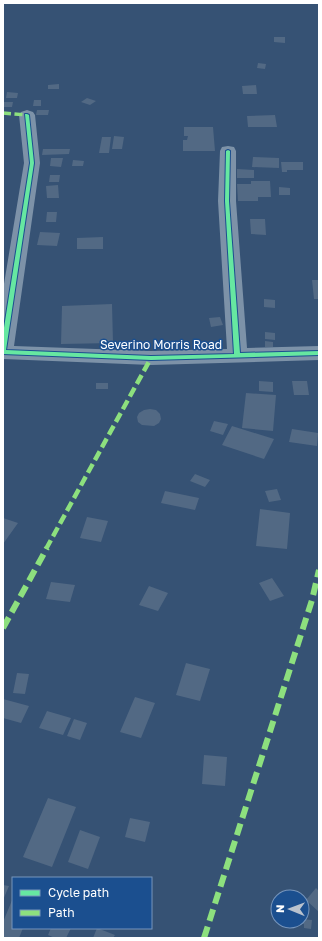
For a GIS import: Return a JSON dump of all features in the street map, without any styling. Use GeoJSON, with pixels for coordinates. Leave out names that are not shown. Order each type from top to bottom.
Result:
{"type":"FeatureCollection","features":[{"type":"Feature","properties":{"kind":"street"},"geometry":{"type":"LineString","coordinates":[[3,352],[32,163],[27,115]]}},
{"type":"Feature","properties":{"kind":"street"},"geometry":{"type":"LineString","coordinates":[[228,151],[226,201],[237,356]]}},
{"type":"Feature","properties":{"kind":"street","name":"Severino Morris Road"},"geometry":{"type":"LineString","coordinates":[[3,352],[151,358],[319,353]]}},
{"type":"Feature","properties":{"kind":"building"},"geometry":{"type":"Polygon","coordinates":[[[274,37],[285,37],[285,43],[274,42],[274,37]]]}},
{"type":"Feature","properties":{"kind":"building"},"geometry":{"type":"Polygon","coordinates":[[[258,63],[266,64],[265,69],[257,68],[258,63]]]}},
{"type":"Feature","properties":{"kind":"building"},"geometry":{"type":"Polygon","coordinates":[[[59,84],[59,89],[48,89],[48,85],[59,84]]]}},
{"type":"Feature","properties":{"kind":"building"},"geometry":{"type":"Polygon","coordinates":[[[256,85],[257,94],[243,94],[242,86],[256,85]]]}},
{"type":"Feature","properties":{"kind":"building"},"geometry":{"type":"Polygon","coordinates":[[[7,92],[18,93],[17,98],[6,98],[7,92]]]}},
{"type":"Feature","properties":{"kind":"building"},"geometry":{"type":"Polygon","coordinates":[[[87,98],[96,101],[90,105],[81,102],[87,98]]]}},
{"type":"Feature","properties":{"kind":"building"},"geometry":{"type":"Polygon","coordinates":[[[34,100],[41,100],[41,106],[33,106],[34,100]]]}},
{"type":"Feature","properties":{"kind":"building"},"geometry":{"type":"Polygon","coordinates":[[[4,102],[13,102],[12,107],[3,107],[4,102]]]}},
{"type":"Feature","properties":{"kind":"building"},"geometry":{"type":"Polygon","coordinates":[[[37,110],[49,110],[48,115],[36,115],[37,110]]]}},
{"type":"Feature","properties":{"kind":"building"},"geometry":{"type":"Polygon","coordinates":[[[275,115],[277,127],[248,127],[247,116],[275,115]]]}},
{"type":"Feature","properties":{"kind":"building"},"geometry":{"type":"Polygon","coordinates":[[[184,127],[213,127],[215,151],[183,151],[183,140],[187,140],[188,136],[184,136],[184,127]]]}},
{"type":"Feature","properties":{"kind":"building"},"geometry":{"type":"Polygon","coordinates":[[[114,136],[124,137],[122,149],[112,149],[114,136]]]}},
{"type":"Feature","properties":{"kind":"building"},"geometry":{"type":"Polygon","coordinates":[[[102,137],[111,137],[109,153],[99,153],[102,137]]]}},
{"type":"Feature","properties":{"kind":"building"},"geometry":{"type":"Polygon","coordinates":[[[43,149],[70,149],[69,154],[42,155],[43,149]]]}},
{"type":"Feature","properties":{"kind":"building"},"geometry":{"type":"Polygon","coordinates":[[[253,157],[279,158],[279,168],[252,167],[253,157]]]}},
{"type":"Feature","properties":{"kind":"building"},"geometry":{"type":"Polygon","coordinates":[[[51,158],[63,158],[61,167],[50,166],[51,158]]]}},
{"type":"Feature","properties":{"kind":"building"},"geometry":{"type":"Polygon","coordinates":[[[73,160],[84,161],[83,166],[72,166],[73,160]]]}},
{"type":"Feature","properties":{"kind":"building"},"geometry":{"type":"Polygon","coordinates":[[[281,162],[303,162],[303,170],[287,170],[287,172],[282,172],[281,162]]]}},
{"type":"Feature","properties":{"kind":"building"},"geometry":{"type":"Polygon","coordinates":[[[237,169],[254,170],[254,178],[237,178],[237,169]]]}},
{"type":"Feature","properties":{"kind":"building"},"geometry":{"type":"Polygon","coordinates":[[[50,175],[60,175],[59,182],[49,182],[50,175]]]}},
{"type":"Feature","properties":{"kind":"building"},"geometry":{"type":"Polygon","coordinates":[[[251,181],[270,181],[271,197],[258,197],[258,201],[238,201],[237,184],[251,184],[251,181]]]}},
{"type":"Feature","properties":{"kind":"building"},"geometry":{"type":"Polygon","coordinates":[[[58,185],[59,198],[47,198],[46,186],[58,185]]]}},
{"type":"Feature","properties":{"kind":"building"},"geometry":{"type":"Polygon","coordinates":[[[279,187],[290,188],[290,195],[279,195],[279,187]]]}},
{"type":"Feature","properties":{"kind":"building"},"geometry":{"type":"Polygon","coordinates":[[[47,212],[57,212],[56,222],[46,222],[47,212]]]}},
{"type":"Feature","properties":{"kind":"building"},"geometry":{"type":"Polygon","coordinates":[[[250,219],[265,219],[266,235],[251,234],[250,219]]]}},
{"type":"Feature","properties":{"kind":"building"},"geometry":{"type":"Polygon","coordinates":[[[40,232],[60,233],[57,246],[37,245],[40,232]]]}},
{"type":"Feature","properties":{"kind":"building"},"geometry":{"type":"Polygon","coordinates":[[[103,237],[103,249],[77,249],[77,238],[103,237]]]}},
{"type":"Feature","properties":{"kind":"building"},"geometry":{"type":"Polygon","coordinates":[[[312,280],[319,280],[319,299],[314,299],[312,280]]]}},
{"type":"Feature","properties":{"kind":"building"},"geometry":{"type":"Polygon","coordinates":[[[264,299],[275,300],[275,308],[264,307],[264,299]]]}},
{"type":"Feature","properties":{"kind":"building"},"geometry":{"type":"Polygon","coordinates":[[[112,304],[113,343],[61,344],[62,306],[112,304]]]}},
{"type":"Feature","properties":{"kind":"building"},"geometry":{"type":"Polygon","coordinates":[[[220,317],[223,325],[211,327],[209,318],[220,317]]]}},
{"type":"Feature","properties":{"kind":"building"},"geometry":{"type":"Polygon","coordinates":[[[265,332],[275,333],[275,340],[265,339],[265,332]]]}},
{"type":"Feature","properties":{"kind":"building"},"geometry":{"type":"Polygon","coordinates":[[[265,341],[273,342],[273,347],[265,347],[265,341]]]}},
{"type":"Feature","properties":{"kind":"building"},"geometry":{"type":"Polygon","coordinates":[[[259,381],[273,382],[273,392],[259,391],[259,381]]]}},
{"type":"Feature","properties":{"kind":"building"},"geometry":{"type":"Polygon","coordinates":[[[292,381],[307,381],[309,395],[294,395],[292,381]]]}},
{"type":"Feature","properties":{"kind":"building"},"geometry":{"type":"Polygon","coordinates":[[[96,383],[108,383],[108,389],[96,389],[96,383]]]}},
{"type":"Feature","properties":{"kind":"building"},"geometry":{"type":"Polygon","coordinates":[[[246,393],[276,395],[273,431],[242,428],[246,393]]]}},
{"type":"Feature","properties":{"kind":"building"},"geometry":{"type":"Polygon","coordinates":[[[150,409],[156,410],[160,414],[161,419],[159,423],[154,426],[142,425],[138,422],[137,417],[139,413],[150,409]]]}},
{"type":"Feature","properties":{"kind":"building"},"geometry":{"type":"Polygon","coordinates":[[[214,421],[228,424],[223,435],[210,431],[214,421]]]}},
{"type":"Feature","properties":{"kind":"building"},"geometry":{"type":"Polygon","coordinates":[[[232,426],[274,439],[264,459],[222,445],[232,426]]]}},
{"type":"Feature","properties":{"kind":"building"},"geometry":{"type":"Polygon","coordinates":[[[292,429],[318,433],[317,446],[289,442],[292,429]]]}},
{"type":"Feature","properties":{"kind":"building"},"geometry":{"type":"Polygon","coordinates":[[[195,474],[210,480],[205,487],[190,481],[195,474]]]}},
{"type":"Feature","properties":{"kind":"building"},"geometry":{"type":"Polygon","coordinates":[[[277,489],[281,500],[269,502],[265,491],[277,489]]]}},
{"type":"Feature","properties":{"kind":"building"},"geometry":{"type":"Polygon","coordinates":[[[165,491],[199,498],[195,510],[161,503],[165,491]]]}},
{"type":"Feature","properties":{"kind":"building"},"geometry":{"type":"Polygon","coordinates":[[[260,509],[290,513],[287,549],[256,546],[260,509]]]}},
{"type":"Feature","properties":{"kind":"building"},"geometry":{"type":"Polygon","coordinates":[[[87,517],[108,521],[101,542],[80,538],[87,517]]]}},
{"type":"Feature","properties":{"kind":"building"},"geometry":{"type":"Polygon","coordinates":[[[3,518],[18,523],[3,544],[3,518]]]}},
{"type":"Feature","properties":{"kind":"building"},"geometry":{"type":"Polygon","coordinates":[[[272,578],[284,596],[270,601],[259,583],[272,578]]]}},
{"type":"Feature","properties":{"kind":"building"},"geometry":{"type":"Polygon","coordinates":[[[51,582],[75,585],[70,602],[46,599],[51,582]]]}},
{"type":"Feature","properties":{"kind":"building"},"geometry":{"type":"Polygon","coordinates":[[[149,586],[168,593],[158,611],[139,605],[149,586]]]}},
{"type":"Feature","properties":{"kind":"building"},"geometry":{"type":"Polygon","coordinates":[[[186,663],[210,669],[200,701],[176,695],[186,663]]]}},
{"type":"Feature","properties":{"kind":"building"},"geometry":{"type":"Polygon","coordinates":[[[17,673],[29,674],[25,694],[13,693],[17,673]]]}},
{"type":"Feature","properties":{"kind":"building"},"geometry":{"type":"Polygon","coordinates":[[[135,697],[155,703],[141,738],[120,732],[135,697]]]}},
{"type":"Feature","properties":{"kind":"building"},"geometry":{"type":"Polygon","coordinates":[[[3,699],[29,706],[21,723],[3,718],[3,699]]]}},
{"type":"Feature","properties":{"kind":"building"},"geometry":{"type":"Polygon","coordinates":[[[47,711],[71,718],[63,735],[39,728],[47,711]]]}},
{"type":"Feature","properties":{"kind":"building"},"geometry":{"type":"Polygon","coordinates":[[[74,719],[87,723],[80,740],[67,736],[74,719]]]}},
{"type":"Feature","properties":{"kind":"building"},"geometry":{"type":"Polygon","coordinates":[[[204,755],[227,757],[225,786],[202,784],[204,755]]]}},
{"type":"Feature","properties":{"kind":"building"},"geometry":{"type":"Polygon","coordinates":[[[48,798],[76,807],[52,867],[23,857],[48,798]]]}},
{"type":"Feature","properties":{"kind":"building"},"geometry":{"type":"Polygon","coordinates":[[[130,818],[150,822],[145,842],[125,837],[130,818]]]}},
{"type":"Feature","properties":{"kind":"building"},"geometry":{"type":"Polygon","coordinates":[[[80,830],[100,837],[88,869],[68,862],[80,830]]]}},
{"type":"Feature","properties":{"kind":"building"},"geometry":{"type":"Polygon","coordinates":[[[3,885],[9,886],[3,900],[3,885]]]}},
{"type":"Feature","properties":{"kind":"building"},"geometry":{"type":"Polygon","coordinates":[[[316,888],[319,891],[319,912],[310,904],[310,895],[316,888]]]}},
{"type":"Feature","properties":{"kind":"building"},"geometry":{"type":"Polygon","coordinates":[[[12,900],[12,929],[23,929],[19,938],[3,938],[3,922],[12,900]]]}},
{"type":"Feature","properties":{"kind":"building"},"geometry":{"type":"Polygon","coordinates":[[[310,920],[312,920],[310,929],[310,920]]]}},
{"type":"Feature","properties":{"kind":"building"},"geometry":{"type":"Polygon","coordinates":[[[51,929],[70,929],[66,938],[55,938],[48,935],[51,929]]]}},
{"type":"Feature","properties":{"kind":"building"},"geometry":{"type":"Polygon","coordinates":[[[97,929],[115,935],[113,938],[93,938],[97,929]]]}},
{"type":"Feature","properties":{"kind":"marked path"},"geometry":{"type":"LineString","coordinates":[[3,113],[27,115]]}},
{"type":"Feature","properties":{"kind":"marked path"},"geometry":{"type":"LineString","coordinates":[[3,628],[151,358]]}},
{"type":"Feature","properties":{"kind":"marked path"},"geometry":{"type":"LineString","coordinates":[[204,938],[312,600],[319,570]]}},
{"type":"Feature","properties":{"kind":"cycle path"},"geometry":{"type":"LineString","coordinates":[[3,352],[32,163],[27,115]]}},
{"type":"Feature","properties":{"kind":"cycle path"},"geometry":{"type":"LineString","coordinates":[[228,151],[227,201],[237,356]]}},
{"type":"Feature","properties":{"kind":"cycle path"},"geometry":{"type":"LineString","coordinates":[[3,352],[151,358],[319,353]]}}]}
